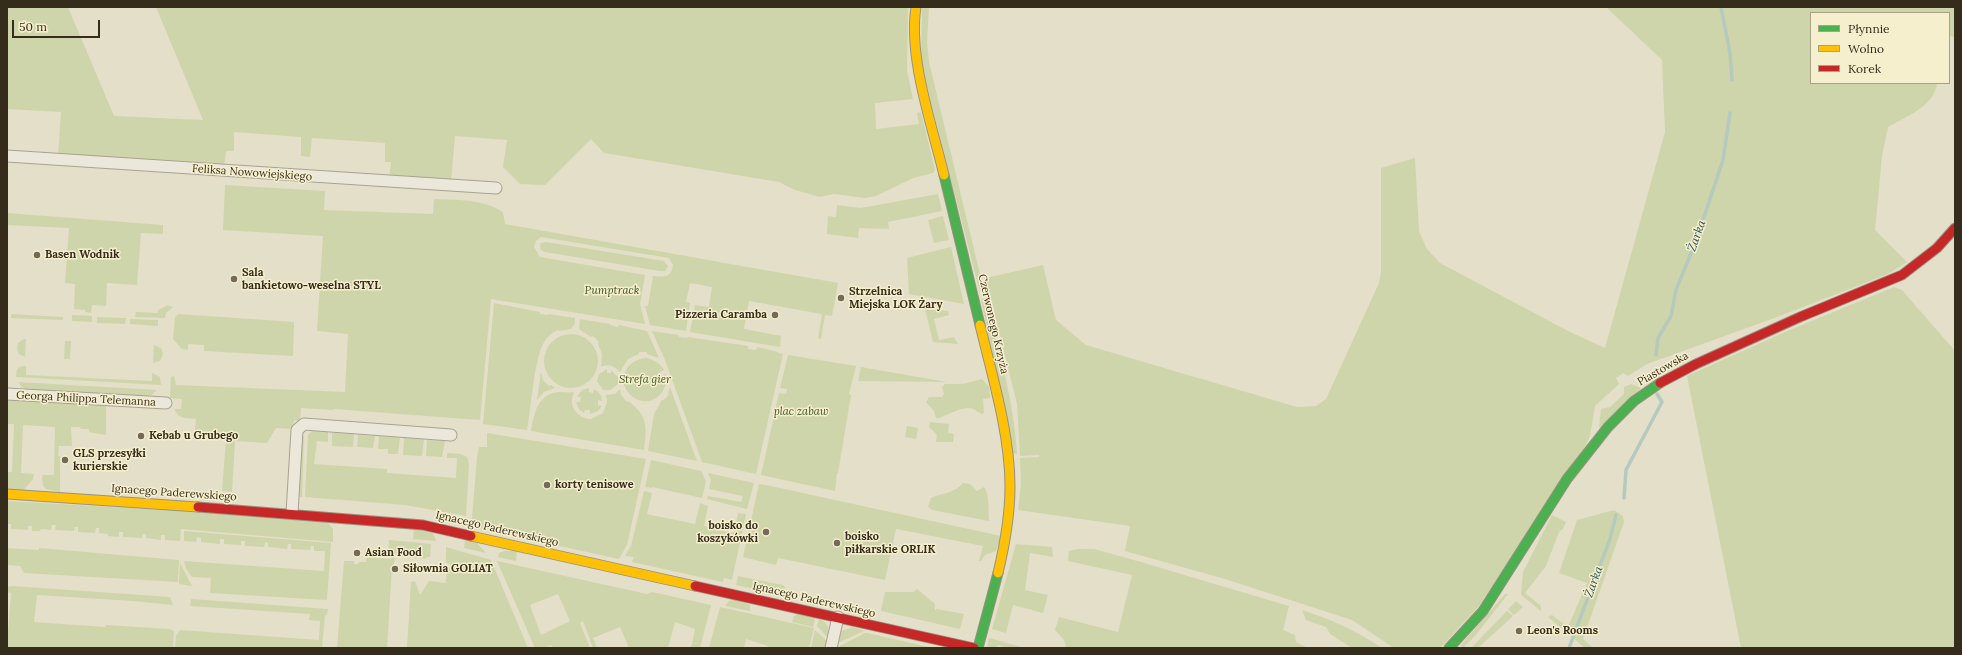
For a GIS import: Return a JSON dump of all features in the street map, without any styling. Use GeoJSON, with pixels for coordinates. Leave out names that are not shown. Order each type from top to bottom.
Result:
{"type":"FeatureCollection","features":[{"type":"Feature","properties":{"kind":"street","name":"Czerwonego Krzyża"},"geometry":{"type":"LineString","coordinates":[[916,7],[914,19],[916,61],[990,364],[1004,428],[1009,478],[1006,540],[978,648]]}},
{"type":"Feature","properties":{"kind":"street","name":"Feliksa Nowowiejskiego"},"geometry":{"type":"LineString","coordinates":[[7,156],[496,188]]}},
{"type":"Feature","properties":{"kind":"street","name":"Piastowska"},"geometry":{"type":"LineString","coordinates":[[1449,648],[1483,612],[1567,479],[1608,427],[1634,401],[1662,381],[1696,364],[1780,326],[1902,275],[1937,248],[1955,228]]}},
{"type":"Feature","properties":{"kind":"street","name":"Georga Philippa Telemanna"},"geometry":{"type":"LineString","coordinates":[[7,394],[166,403]]}},
{"type":"Feature","properties":{"kind":"street"},"geometry":{"type":"LineString","coordinates":[[292,513],[297,430],[304,424],[451,435]]}},
{"type":"Feature","properties":{"kind":"street","name":"Ignacego Paderewskiego"},"geometry":{"type":"LineString","coordinates":[[7,494],[292,513],[423,525],[974,648]]}},
{"type":"Feature","properties":{"kind":"street"},"geometry":{"type":"LineString","coordinates":[[831,648],[838,617]]}},
{"type":"Feature","properties":{"kind":"green space"},"geometry":{"type":"Polygon","coordinates":[[[7,7],[68,7],[114,116],[203,120],[156,7],[908,7],[907,71],[913,99],[875,103],[876,129],[919,124],[917,113],[921,112],[935,170],[933,173],[913,178],[876,196],[865,198],[834,194],[820,197],[795,190],[779,182],[604,153],[591,139],[545,185],[520,184],[503,167],[507,140],[455,136],[451,181],[389,178],[391,162],[385,162],[385,143],[312,138],[310,157],[301,156],[301,137],[234,132],[234,151],[226,151],[224,168],[58,156],[61,112],[7,109],[7,7]]]}},
{"type":"Feature","properties":{"kind":"green space"},"geometry":{"type":"Polygon","coordinates":[[[922,7],[929,7],[927,42],[929,62],[984,291],[980,292],[921,64],[922,7]]]}},
{"type":"Feature","properties":{"kind":"green space"},"geometry":{"type":"Polygon","coordinates":[[[1606,7],[1955,7],[1955,37],[1950,36],[1950,12],[1810,12],[1810,84],[1937,84],[1931,98],[1925,104],[1910,115],[1888,127],[1882,156],[1875,230],[1907,262],[1888,274],[1780,316],[1647,364],[1628,376],[1623,373],[1616,378],[1619,384],[1595,406],[1590,436],[1586,445],[1479,606],[1440,648],[1394,648],[1352,620],[1225,579],[1125,551],[1130,526],[1018,510],[1021,484],[1020,458],[1039,457],[1039,455],[1020,456],[1017,404],[986,278],[1043,265],[1056,320],[1086,345],[1297,407],[1316,406],[1326,399],[1379,283],[1381,272],[1381,168],[1415,158],[1419,231],[1427,249],[1440,263],[1568,331],[1605,348],[1665,132],[1662,60],[1606,7]]]}},
{"type":"Feature","properties":{"kind":"green space","name":"Pumptrack"},"geometry":{"type":"Polygon","coordinates":[[[225,185],[325,191],[324,210],[433,214],[434,199],[479,202],[503,212],[505,224],[838,283],[832,316],[825,315],[821,339],[818,338],[822,314],[749,301],[744,329],[781,336],[780,347],[690,332],[695,305],[709,307],[712,287],[690,283],[686,302],[690,303],[686,331],[650,325],[645,306],[648,306],[653,276],[666,276],[671,272],[673,265],[669,258],[541,237],[536,241],[534,247],[540,257],[645,275],[640,304],[645,324],[491,299],[480,420],[334,409],[301,408],[300,421],[294,420],[293,429],[276,428],[267,443],[235,441],[232,492],[222,491],[226,440],[194,438],[196,419],[180,416],[174,409],[181,409],[182,399],[170,398],[171,377],[174,376],[176,385],[345,392],[348,334],[317,331],[323,236],[223,230],[225,185]]]}},
{"type":"Feature","properties":{"kind":"green space"},"geometry":{"type":"Polygon","coordinates":[[[938,194],[942,211],[888,222],[889,229],[859,228],[858,238],[827,234],[828,216],[836,217],[837,205],[861,208],[938,194]]]}},
{"type":"Feature","properties":{"kind":"green space"},"geometry":{"type":"Polygon","coordinates":[[[7,213],[163,225],[163,234],[141,233],[137,285],[107,283],[106,306],[92,305],[91,313],[85,312],[85,310],[74,309],[75,284],[65,283],[69,228],[7,225],[7,213]]]}},
{"type":"Feature","properties":{"kind":"green space"},"geometry":{"type":"Polygon","coordinates":[[[943,216],[949,240],[934,243],[928,220],[943,216]]]}},
{"type":"Feature","properties":{"kind":"green space"},"geometry":{"type":"Polygon","coordinates":[[[546,242],[664,261],[668,266],[665,271],[660,271],[545,252],[541,250],[540,246],[541,243],[546,242]]]}},
{"type":"Feature","properties":{"kind":"green space"},"geometry":{"type":"Polygon","coordinates":[[[951,247],[964,304],[909,294],[907,258],[951,247]]]}},
{"type":"Feature","properties":{"kind":"green space"},"geometry":{"type":"Polygon","coordinates":[[[1894,287],[1902,290],[1955,351],[1955,648],[1741,648],[1687,376],[1785,332],[1894,287]]]}},
{"type":"Feature","properties":{"kind":"green space"},"geometry":{"type":"Polygon","coordinates":[[[985,297],[1009,394],[1013,414],[1017,454],[1013,453],[981,300],[985,297]]]}},
{"type":"Feature","properties":{"kind":"green space"},"geometry":{"type":"Polygon","coordinates":[[[494,303],[540,312],[540,314],[575,318],[575,323],[571,329],[556,331],[546,339],[543,344],[537,362],[527,430],[483,424],[494,303]]]}},
{"type":"Feature","properties":{"kind":"green space"},"geometry":{"type":"Polygon","coordinates":[[[168,305],[173,307],[166,313],[165,318],[135,317],[136,312],[158,313],[158,310],[168,305]]]}},
{"type":"Feature","properties":{"kind":"green space"},"geometry":{"type":"Polygon","coordinates":[[[925,309],[948,311],[949,315],[934,319],[939,340],[954,337],[958,344],[933,342],[925,309]]]}},
{"type":"Feature","properties":{"kind":"green space"},"geometry":{"type":"Polygon","coordinates":[[[11,314],[63,317],[63,320],[11,318],[11,314]]]}},
{"type":"Feature","properties":{"kind":"green space"},"geometry":{"type":"Polygon","coordinates":[[[178,314],[294,322],[293,356],[204,351],[204,345],[188,344],[188,350],[182,349],[173,339],[175,317],[178,314]]]}},
{"type":"Feature","properties":{"kind":"green space"},"geometry":{"type":"Polygon","coordinates":[[[72,315],[92,316],[92,322],[72,321],[72,315]]]}},
{"type":"Feature","properties":{"kind":"green space"},"geometry":{"type":"Polygon","coordinates":[[[97,317],[126,318],[125,324],[97,323],[97,317]]]}},
{"type":"Feature","properties":{"kind":"green space"},"geometry":{"type":"Polygon","coordinates":[[[130,319],[158,320],[158,326],[130,324],[130,319]]]}},
{"type":"Feature","properties":{"kind":"green space"},"geometry":{"type":"Polygon","coordinates":[[[580,319],[647,331],[659,358],[647,354],[647,352],[639,352],[639,354],[628,359],[620,372],[611,366],[606,365],[601,367],[602,354],[598,344],[599,342],[593,336],[591,337],[579,329],[580,319]]]}},
{"type":"Feature","properties":{"kind":"green space"},"geometry":{"type":"Polygon","coordinates":[[[652,331],[678,335],[679,337],[748,346],[748,349],[756,350],[757,347],[783,354],[756,474],[702,462],[665,360],[652,331]]]}},
{"type":"Feature","properties":{"kind":"green space"},"geometry":{"type":"Polygon","coordinates":[[[571,334],[581,336],[590,342],[596,351],[598,361],[596,371],[590,380],[581,386],[571,388],[561,386],[552,380],[546,371],[544,361],[546,351],[552,342],[561,336],[571,334]]]}},
{"type":"Feature","properties":{"kind":"green space"},"geometry":{"type":"Polygon","coordinates":[[[26,339],[25,357],[19,354],[17,349],[18,343],[26,339]]]}},
{"type":"Feature","properties":{"kind":"green space"},"geometry":{"type":"Polygon","coordinates":[[[65,341],[71,341],[70,359],[64,359],[65,341]]]}},
{"type":"Feature","properties":{"kind":"green space"},"geometry":{"type":"Polygon","coordinates":[[[154,345],[161,348],[163,354],[160,361],[153,363],[154,345]]]}},
{"type":"Feature","properties":{"kind":"green space","name":"plac zabaw"},"geometry":{"type":"Polygon","coordinates":[[[788,355],[856,366],[849,394],[851,395],[835,491],[761,475],[779,393],[786,394],[787,389],[780,388],[788,355]]]}},
{"type":"Feature","properties":{"kind":"green space","name":"Strefa gier"},"geometry":{"type":"Polygon","coordinates":[[[647,358],[661,365],[664,370],[658,373],[660,377],[666,374],[665,384],[662,393],[656,398],[649,401],[641,401],[634,398],[628,392],[623,382],[630,382],[630,378],[623,377],[632,363],[647,358]]]}},
{"type":"Feature","properties":{"kind":"green space"},"geometry":{"type":"Polygon","coordinates":[[[22,366],[26,366],[26,375],[152,381],[152,373],[160,377],[161,385],[16,377],[17,369],[22,366]]]}},
{"type":"Feature","properties":{"kind":"green space"},"geometry":{"type":"Polygon","coordinates":[[[861,367],[947,382],[858,381],[861,367]]]}},
{"type":"Feature","properties":{"kind":"green space"},"geometry":{"type":"Polygon","coordinates":[[[607,369],[607,373],[611,373],[611,370],[618,377],[618,384],[610,390],[603,390],[597,381],[599,374],[607,369]]]}},
{"type":"Feature","properties":{"kind":"green space"},"geometry":{"type":"Polygon","coordinates":[[[541,372],[543,380],[549,386],[551,385],[555,388],[544,392],[537,400],[541,372]]]}},
{"type":"Feature","properties":{"kind":"green space"},"geometry":{"type":"Polygon","coordinates":[[[982,379],[989,387],[990,398],[983,399],[984,413],[982,414],[970,408],[966,408],[936,418],[934,411],[926,402],[929,397],[942,397],[944,394],[942,387],[945,384],[963,384],[982,379]]]}},
{"type":"Feature","properties":{"kind":"green space"},"geometry":{"type":"Polygon","coordinates":[[[19,382],[157,390],[151,395],[145,396],[30,391],[21,387],[19,382]]]}},
{"type":"Feature","properties":{"kind":"green space"},"geometry":{"type":"Polygon","coordinates":[[[1631,384],[1641,388],[1600,428],[1601,409],[1610,407],[1624,394],[1624,387],[1631,384]]]}},
{"type":"Feature","properties":{"kind":"green space"},"geometry":{"type":"Polygon","coordinates":[[[670,387],[697,461],[648,451],[654,414],[662,400],[664,400],[669,394],[670,387]]]}},
{"type":"Feature","properties":{"kind":"green space"},"geometry":{"type":"Polygon","coordinates":[[[589,388],[589,392],[593,393],[594,389],[599,393],[602,401],[598,400],[598,405],[602,406],[598,411],[590,414],[590,410],[585,410],[584,413],[579,409],[576,402],[580,402],[581,397],[577,397],[582,390],[589,388]]]}},
{"type":"Feature","properties":{"kind":"green space"},"geometry":{"type":"Polygon","coordinates":[[[620,389],[621,395],[627,402],[628,401],[635,406],[645,422],[646,435],[644,450],[531,431],[535,412],[538,406],[545,397],[551,394],[558,392],[574,392],[572,402],[577,414],[591,419],[603,413],[607,402],[606,395],[615,394],[620,389]]]}},
{"type":"Feature","properties":{"kind":"green space"},"geometry":{"type":"Polygon","coordinates":[[[7,400],[106,404],[106,435],[89,432],[89,429],[71,427],[72,446],[59,446],[58,456],[60,456],[60,492],[46,489],[43,486],[42,475],[54,475],[55,427],[23,425],[21,473],[34,474],[33,479],[23,491],[10,490],[7,486],[7,472],[12,472],[14,424],[7,424],[7,400]]]}},
{"type":"Feature","properties":{"kind":"green space"},"geometry":{"type":"Polygon","coordinates":[[[930,422],[949,424],[948,433],[954,434],[953,442],[936,442],[937,435],[929,427],[930,422]]]}},
{"type":"Feature","properties":{"kind":"green space"},"geometry":{"type":"Polygon","coordinates":[[[907,426],[918,428],[916,439],[905,437],[907,426]]]}},
{"type":"Feature","properties":{"kind":"green space"},"geometry":{"type":"Polygon","coordinates":[[[312,431],[328,432],[328,442],[317,441],[314,464],[387,469],[387,473],[456,478],[457,458],[447,458],[447,453],[461,454],[467,457],[469,463],[466,516],[405,505],[305,497],[308,435],[312,431]]]}},
{"type":"Feature","properties":{"kind":"green space"},"geometry":{"type":"Polygon","coordinates":[[[332,433],[354,434],[353,447],[332,446],[332,433]]]}},
{"type":"Feature","properties":{"kind":"green space"},"geometry":{"type":"Polygon","coordinates":[[[487,433],[646,459],[627,545],[619,559],[481,529],[472,518],[477,457],[479,447],[487,447],[487,433]]]}},
{"type":"Feature","properties":{"kind":"green space"},"geometry":{"type":"Polygon","coordinates":[[[304,435],[302,497],[295,497],[301,438],[304,435]]]}},
{"type":"Feature","properties":{"kind":"green space"},"geometry":{"type":"Polygon","coordinates":[[[358,435],[375,436],[373,448],[357,447],[358,435]]]}},
{"type":"Feature","properties":{"kind":"green space"},"geometry":{"type":"Polygon","coordinates":[[[379,436],[400,438],[398,454],[388,454],[388,449],[378,449],[379,436]]]}},
{"type":"Feature","properties":{"kind":"green space"},"geometry":{"type":"Polygon","coordinates":[[[404,438],[424,439],[422,456],[403,455],[404,438]]]}},
{"type":"Feature","properties":{"kind":"green space"},"geometry":{"type":"Polygon","coordinates":[[[427,440],[445,441],[442,457],[426,456],[427,440]]]}},
{"type":"Feature","properties":{"kind":"green space"},"geometry":{"type":"Polygon","coordinates":[[[651,460],[701,471],[706,481],[702,498],[652,487],[645,487],[651,460]]]}},
{"type":"Feature","properties":{"kind":"green space"},"geometry":{"type":"Polygon","coordinates":[[[708,473],[754,483],[747,509],[707,499],[708,496],[741,502],[743,496],[709,489],[711,480],[708,473]]]}},
{"type":"Feature","properties":{"kind":"green space"},"geometry":{"type":"Polygon","coordinates":[[[963,483],[970,484],[977,491],[984,487],[988,499],[989,521],[932,510],[928,507],[931,498],[952,491],[963,483]]]}},
{"type":"Feature","properties":{"kind":"green space"},"geometry":{"type":"Polygon","coordinates":[[[759,484],[1001,536],[996,551],[985,555],[981,561],[979,561],[983,546],[896,529],[885,580],[778,558],[776,565],[743,557],[759,484]]]}},
{"type":"Feature","properties":{"kind":"green space"},"geometry":{"type":"Polygon","coordinates":[[[644,491],[652,493],[647,514],[695,524],[700,503],[708,506],[704,526],[734,533],[738,513],[746,514],[732,580],[724,578],[723,582],[632,562],[634,557],[625,556],[631,546],[644,491]]]}},
{"type":"Feature","properties":{"kind":"green space"},"geometry":{"type":"Polygon","coordinates":[[[7,501],[181,511],[328,523],[333,529],[333,542],[181,529],[180,541],[165,540],[165,535],[161,535],[161,540],[146,538],[146,534],[143,534],[142,538],[123,537],[123,532],[119,532],[119,537],[108,536],[108,534],[99,533],[99,528],[96,528],[95,533],[78,532],[78,527],[75,527],[74,531],[55,530],[56,525],[52,525],[51,530],[41,529],[40,531],[32,531],[32,526],[28,526],[28,530],[11,529],[11,524],[7,524],[7,501]]]}},
{"type":"Feature","properties":{"kind":"green space"},"geometry":{"type":"Polygon","coordinates":[[[1614,510],[1623,516],[1624,522],[1583,639],[1593,648],[1585,648],[1548,617],[1552,615],[1568,627],[1587,583],[1559,573],[1577,520],[1614,510]]]}},
{"type":"Feature","properties":{"kind":"green space"},"geometry":{"type":"Polygon","coordinates":[[[1552,515],[1566,522],[1563,529],[1559,532],[1546,566],[1525,593],[1541,606],[1541,611],[1521,595],[1523,572],[1552,515]]]}},
{"type":"Feature","properties":{"kind":"green space"},"geometry":{"type":"Polygon","coordinates":[[[414,528],[433,533],[436,541],[413,539],[414,528]]]}},
{"type":"Feature","properties":{"kind":"green space"},"geometry":{"type":"Polygon","coordinates":[[[184,531],[331,543],[327,600],[210,593],[211,578],[192,577],[186,569],[184,561],[324,571],[325,551],[314,551],[314,546],[311,546],[310,550],[291,549],[291,544],[288,544],[287,549],[268,547],[268,543],[265,542],[264,547],[245,546],[245,541],[241,541],[241,545],[224,544],[224,539],[220,539],[220,544],[201,542],[201,538],[197,537],[196,542],[184,541],[184,531]]]}},
{"type":"Feature","properties":{"kind":"green space"},"geometry":{"type":"Polygon","coordinates":[[[465,539],[477,543],[486,553],[464,548],[465,539]]]}},
{"type":"Feature","properties":{"kind":"green space"},"geometry":{"type":"Polygon","coordinates":[[[389,540],[431,544],[430,557],[426,557],[426,559],[395,555],[394,566],[392,566],[387,648],[337,648],[344,561],[354,561],[354,564],[366,562],[367,554],[374,555],[375,558],[392,559],[388,554],[389,540]]]}},
{"type":"Feature","properties":{"kind":"green space"},"geometry":{"type":"Polygon","coordinates":[[[1016,544],[1052,547],[1053,557],[1030,553],[1025,590],[1048,595],[1043,613],[1013,605],[1006,633],[992,629],[1016,544]]]}},
{"type":"Feature","properties":{"kind":"green space"},"geometry":{"type":"Polygon","coordinates":[[[446,547],[491,560],[528,648],[407,648],[411,582],[415,581],[420,595],[429,581],[446,583],[447,567],[452,569],[451,565],[446,562],[446,547]]]}},
{"type":"Feature","properties":{"kind":"green space"},"geometry":{"type":"Polygon","coordinates":[[[7,548],[39,550],[39,548],[179,560],[178,582],[24,573],[20,566],[7,565],[7,548]]]}},
{"type":"Feature","properties":{"kind":"green space"},"geometry":{"type":"Polygon","coordinates":[[[1078,549],[1094,549],[1289,606],[1283,630],[1295,635],[1296,642],[1308,648],[1066,648],[1064,640],[1055,630],[1059,617],[1118,632],[1132,575],[1068,561],[1069,551],[1078,549]]]}},
{"type":"Feature","properties":{"kind":"green space"},"geometry":{"type":"Polygon","coordinates":[[[504,551],[517,551],[516,561],[498,557],[499,553],[504,551]]]}},
{"type":"Feature","properties":{"kind":"green space"},"geometry":{"type":"Polygon","coordinates":[[[497,561],[647,594],[652,592],[711,605],[700,648],[691,648],[695,629],[675,622],[668,648],[629,648],[620,627],[593,638],[597,648],[593,648],[583,621],[580,623],[590,648],[553,648],[551,645],[544,648],[535,648],[497,561]],[[558,594],[530,605],[541,635],[570,621],[558,594]]]}},
{"type":"Feature","properties":{"kind":"green space"},"geometry":{"type":"Polygon","coordinates":[[[180,563],[192,586],[179,584],[180,563]]]}},
{"type":"Feature","properties":{"kind":"green space"},"geometry":{"type":"Polygon","coordinates":[[[738,576],[783,585],[785,587],[784,593],[781,595],[736,585],[738,576]]]}},
{"type":"Feature","properties":{"kind":"green space"},"geometry":{"type":"Polygon","coordinates":[[[13,586],[170,597],[173,605],[37,595],[34,622],[105,627],[106,625],[169,629],[174,631],[173,648],[7,648],[11,593],[7,592],[7,587],[13,586]]]}},
{"type":"Feature","properties":{"kind":"green space"},"geometry":{"type":"Polygon","coordinates":[[[917,589],[935,604],[935,610],[937,609],[964,614],[960,629],[881,611],[885,592],[913,592],[917,589]]]}},
{"type":"Feature","properties":{"kind":"green space"},"geometry":{"type":"Polygon","coordinates":[[[1505,594],[1508,594],[1475,636],[1463,648],[1461,645],[1505,594]]]}},
{"type":"Feature","properties":{"kind":"green space"},"geometry":{"type":"Polygon","coordinates":[[[191,599],[328,609],[327,615],[325,615],[322,648],[175,648],[176,636],[180,630],[319,640],[320,621],[309,620],[310,614],[190,606],[191,599]]]}},
{"type":"Feature","properties":{"kind":"green space"},"geometry":{"type":"Polygon","coordinates":[[[736,599],[750,605],[750,611],[725,606],[729,601],[736,599]]]}},
{"type":"Feature","properties":{"kind":"green space"},"geometry":{"type":"Polygon","coordinates":[[[1516,601],[1523,607],[1514,615],[1508,609],[1516,601]]]}},
{"type":"Feature","properties":{"kind":"green space"},"geometry":{"type":"Polygon","coordinates":[[[720,607],[814,628],[809,648],[767,648],[768,646],[746,639],[744,648],[709,648],[720,607]]]}},
{"type":"Feature","properties":{"kind":"green space"},"geometry":{"type":"Polygon","coordinates":[[[1302,610],[1344,626],[1382,648],[1352,648],[1330,634],[1326,627],[1306,620],[1302,610]]]}},
{"type":"Feature","properties":{"kind":"green space"},"geometry":{"type":"Polygon","coordinates":[[[1507,611],[1513,616],[1478,648],[1471,648],[1507,611]]]}},
{"type":"Feature","properties":{"kind":"green space"},"geometry":{"type":"Polygon","coordinates":[[[797,614],[815,618],[813,627],[792,622],[794,616],[797,614]]]}},
{"type":"Feature","properties":{"kind":"green space"},"geometry":{"type":"Polygon","coordinates":[[[819,619],[822,620],[828,627],[828,638],[817,626],[819,619]]]}},
{"type":"Feature","properties":{"kind":"green space"},"geometry":{"type":"Polygon","coordinates":[[[853,627],[864,631],[838,643],[841,631],[853,627]]]}},
{"type":"Feature","properties":{"kind":"green space"},"geometry":{"type":"Polygon","coordinates":[[[815,630],[828,642],[826,648],[811,648],[815,630]]]}},
{"type":"Feature","properties":{"kind":"green space"},"geometry":{"type":"Polygon","coordinates":[[[865,633],[933,648],[839,648],[840,646],[865,633]]]}},
{"type":"Feature","properties":{"kind":"green space"},"geometry":{"type":"Polygon","coordinates":[[[989,638],[1025,648],[1008,648],[998,645],[997,648],[987,648],[989,638]]]}},
{"type":"Feature","properties":{"kind":"waterway","name":"Żarka"},"geometry":{"type":"LineString","coordinates":[[1721,7],[1730,53],[1732,80]]}},
{"type":"Feature","properties":{"kind":"waterway","name":"Żarka"},"geometry":{"type":"LineString","coordinates":[[1656,355],[1658,338],[1671,316],[1676,290],[1696,241],[1723,160],[1730,113]]}},
{"type":"Feature","properties":{"kind":"waterway","name":"Żarka"},"geometry":{"type":"LineString","coordinates":[[1624,498],[1626,470],[1662,402],[1657,394]]}},
{"type":"Feature","properties":{"kind":"waterway","name":"Żarka"},"geometry":{"type":"LineString","coordinates":[[1569,648],[1610,539],[1616,515]]}},
{"type":"Feature","properties":{"kind":"traffic: fast"},"geometry":{"type":"LineString","coordinates":[[944,175],[980,325]]}},
{"type":"Feature","properties":{"kind":"traffic: fast"},"geometry":{"type":"LineString","coordinates":[[1449,648],[1483,611],[1567,479],[1608,427],[1634,401],[1660,383]]}},
{"type":"Feature","properties":{"kind":"traffic: fast"},"geometry":{"type":"LineString","coordinates":[[978,648],[998,573]]}},
{"type":"Feature","properties":{"kind":"traffic: slow"},"geometry":{"type":"LineString","coordinates":[[916,7],[914,27],[918,69],[922,91],[944,175]]}},
{"type":"Feature","properties":{"kind":"traffic: slow"},"geometry":{"type":"LineString","coordinates":[[980,325],[1000,405],[1009,466],[1010,497],[1008,519],[998,573]]}},
{"type":"Feature","properties":{"kind":"traffic: slow"},"geometry":{"type":"LineString","coordinates":[[7,494],[198,507]]}},
{"type":"Feature","properties":{"kind":"traffic: slow"},"geometry":{"type":"LineString","coordinates":[[471,536],[695,586]]}},
{"type":"Feature","properties":{"kind":"traffic: jam"},"geometry":{"type":"LineString","coordinates":[[1660,383],[1696,364],[1800,317],[1902,275],[1937,248],[1955,228]]}},
{"type":"Feature","properties":{"kind":"traffic: jam"},"geometry":{"type":"LineString","coordinates":[[198,507],[423,525],[471,536]]}},
{"type":"Feature","properties":{"kind":"traffic: jam"},"geometry":{"type":"LineString","coordinates":[[695,586],[974,648]]}},
{"type":"Feature","properties":{"kind":"place","name":"Basen Wodnik"},"geometry":{"type":"Point","coordinates":[37,255]}},
{"type":"Feature","properties":{"kind":"place","name":"Sala bankietowo-weselna STYL"},"geometry":{"type":"Point","coordinates":[234,279]}},
{"type":"Feature","properties":{"kind":"place","name":"Strzelnica Miejska LOK Żary"},"geometry":{"type":"Point","coordinates":[841,298]}},
{"type":"Feature","properties":{"kind":"place","name":"Pizzeria Caramba"},"geometry":{"type":"Point","coordinates":[775,315]}},
{"type":"Feature","properties":{"kind":"place","name":"Kebab u Grubego"},"geometry":{"type":"Point","coordinates":[141,436]}},
{"type":"Feature","properties":{"kind":"place","name":"GLS przesyłki kurierskie"},"geometry":{"type":"Point","coordinates":[65,460]}},
{"type":"Feature","properties":{"kind":"place","name":"korty tenisowe"},"geometry":{"type":"Point","coordinates":[547,485]}},
{"type":"Feature","properties":{"kind":"place","name":"boisko do koszykówki"},"geometry":{"type":"Point","coordinates":[766,532]}},
{"type":"Feature","properties":{"kind":"place","name":"boisko piłkarskie ORLIK"},"geometry":{"type":"Point","coordinates":[837,543]}},
{"type":"Feature","properties":{"kind":"place","name":"Asian Food"},"geometry":{"type":"Point","coordinates":[357,553]}},
{"type":"Feature","properties":{"kind":"place","name":"Siłownia GOLIAT"},"geometry":{"type":"Point","coordinates":[395,569]}},
{"type":"Feature","properties":{"kind":"place","name":"Leon's Rooms"},"geometry":{"type":"Point","coordinates":[1519,631]}}]}
